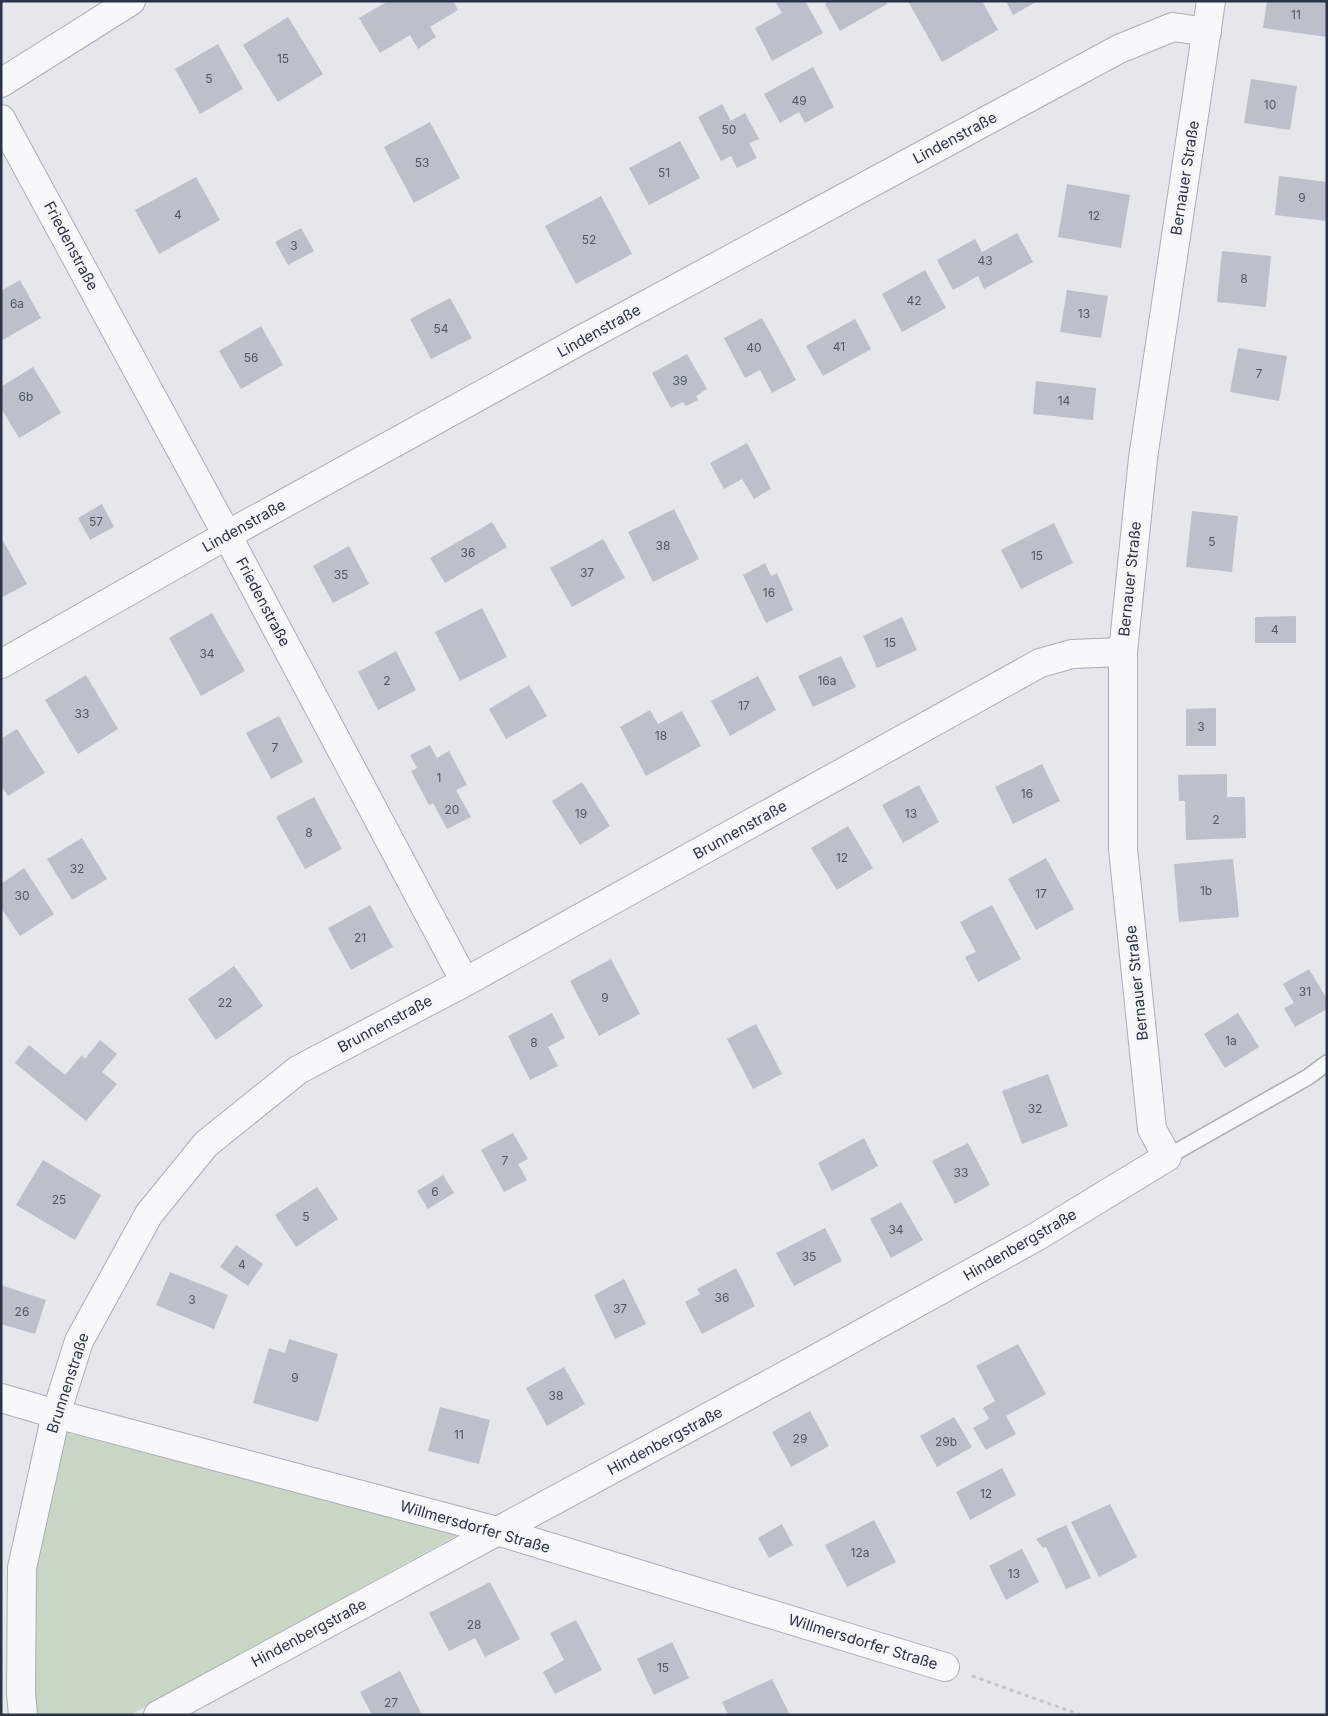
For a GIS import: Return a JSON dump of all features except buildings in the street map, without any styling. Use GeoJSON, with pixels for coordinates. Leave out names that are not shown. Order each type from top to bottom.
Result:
{"type":"FeatureCollection","features":[{"type":"Feature","properties":{"kind":"street"},"geometry":{"type":"LineString","coordinates":[[1,83],[131,1]]}},
{"type":"Feature","properties":{"kind":"street","name":"Bernauer Straße"},"geometry":{"type":"LineString","coordinates":[[1167,1158],[1152,1129],[1123,849],[1123,652],[1143,458],[1211,1]]}},
{"type":"Feature","properties":{"kind":"street","name":"Lindenstraße"},"geometry":{"type":"LineString","coordinates":[[1,664],[227,534],[1119,49],[1173,27],[1207,32]]}},
{"type":"Feature","properties":{"kind":"street","name":"Friedenstraße"},"geometry":{"type":"LineString","coordinates":[[1,118],[227,534],[465,982]]}},
{"type":"Feature","properties":{"kind":"street","name":"Brunnenstraße"},"geometry":{"type":"LineString","coordinates":[[24,1715],[21,1693],[22,1568],[56,1414],[79,1341],[149,1214],[206,1144],[298,1070],[465,982],[1040,663],[1072,654],[1123,652]]}},
{"type":"Feature","properties":{"kind":"street","name":"Hindenbergstraße"},"geometry":{"type":"LineString","coordinates":[[158,1715],[821,1356],[1027,1242],[1167,1158]]}},
{"type":"Feature","properties":{"kind":"street","name":"Willmersdorfer Straße"},"geometry":{"type":"LineString","coordinates":[[1,1398],[497,1532],[945,1666]]}},
{"type":"Feature","properties":{"kind":"lane"},"geometry":{"type":"LineString","coordinates":[[1167,1158],[1308,1077],[1327,1062]]}},
{"type":"Feature","properties":{"kind":"path"},"geometry":{"type":"LineString","coordinates":[[945,1666],[1081,1715]]}},
{"type":"Feature","properties":{"kind":"green space"},"geometry":{"type":"Polygon","coordinates":[[[64,1432],[459,1534],[130,1715],[30,1715],[30,1586],[64,1432]]]}}]}
